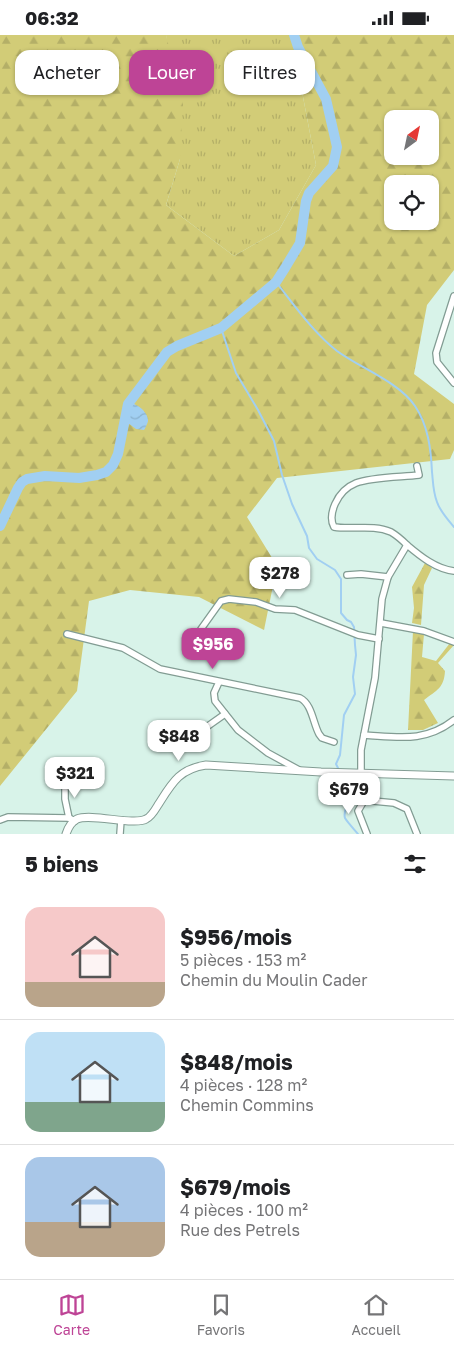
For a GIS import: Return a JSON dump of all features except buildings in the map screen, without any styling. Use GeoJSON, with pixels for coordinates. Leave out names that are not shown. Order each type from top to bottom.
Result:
{"type":"FeatureCollection","features":[{"type":"Feature","properties":{"kind":"street"},"geometry":{"type":"LineString","coordinates":[[454,296],[436,358],[437,362],[454,383]]}},
{"type":"Feature","properties":{"kind":"street"},"geometry":{"type":"LineString","coordinates":[[417,466],[419,475],[357,483],[344,490],[333,509],[331,523],[334,527],[340,528],[380,529],[392,533],[433,564],[454,571]]}},
{"type":"Feature","properties":{"kind":"street"},"geometry":{"type":"LineString","coordinates":[[367,834],[358,811],[365,799],[361,750],[375,679],[382,599],[388,577],[407,545]]}},
{"type":"Feature","properties":{"kind":"street"},"geometry":{"type":"LineString","coordinates":[[347,575],[362,574],[388,577]]}},
{"type":"Feature","properties":{"kind":"street"},"geometry":{"type":"LineString","coordinates":[[202,629],[221,601],[229,599],[256,602],[275,609],[295,610],[358,635],[379,639]]}},
{"type":"Feature","properties":{"kind":"street"},"geometry":{"type":"LineString","coordinates":[[381,623],[424,631],[454,642]]}},
{"type":"Feature","properties":{"kind":"street"},"geometry":{"type":"LineString","coordinates":[[67,634],[123,648],[160,669],[300,698],[304,700],[310,710],[319,734],[334,742]]}},
{"type":"Feature","properties":{"kind":"street"},"geometry":{"type":"LineString","coordinates":[[219,682],[214,693],[215,701],[243,735],[268,753],[299,771]]}},
{"type":"Feature","properties":{"kind":"street"},"geometry":{"type":"LineString","coordinates":[[208,726],[226,714]]}},
{"type":"Feature","properties":{"kind":"street"},"geometry":{"type":"LineString","coordinates":[[364,735],[414,737],[437,731],[454,720]]}},
{"type":"Feature","properties":{"kind":"street"},"geometry":{"type":"LineString","coordinates":[[0,820],[8,817],[72,820],[84,817],[121,821],[146,819],[180,775],[195,767],[211,765],[334,773],[454,775]]}},
{"type":"Feature","properties":{"kind":"street"},"geometry":{"type":"LineString","coordinates":[[65,782],[66,806],[72,820]]}},
{"type":"Feature","properties":{"kind":"street"},"geometry":{"type":"LineString","coordinates":[[365,793],[373,801],[399,804],[407,809],[417,834]]}},
{"type":"Feature","properties":{"kind":"street"},"geometry":{"type":"LineString","coordinates":[[66,834],[72,820]]}},
{"type":"Feature","properties":{"kind":"street"},"geometry":{"type":"LineString","coordinates":[[120,834],[121,821]]}},
{"type":"Feature","properties":{"kind":"green space"},"geometry":{"type":"Polygon","coordinates":[[[0,35],[166,35],[170,50],[129,50],[129,95],[181,95],[183,104],[180,159],[166,205],[234,256],[279,230],[316,165],[303,95],[315,95],[315,50],[295,50],[293,35],[454,35],[454,270],[427,305],[414,374],[454,404],[454,450],[450,459],[277,478],[247,517],[277,566],[264,630],[199,597],[130,590],[89,601],[77,691],[0,786],[0,35]]]}},
{"type":"Feature","properties":{"kind":"green space"},"geometry":{"type":"Polygon","coordinates":[[[166,35],[293,35],[295,50],[224,50],[224,95],[303,95],[316,165],[279,230],[234,256],[166,205],[180,159],[173,95],[214,95],[214,50],[168,50],[166,35]]]}},
{"type":"Feature","properties":{"kind":"green space"},"geometry":{"type":"Polygon","coordinates":[[[425,563],[432,568],[424,585],[421,625],[412,623],[414,608],[412,587],[425,563]]]}},
{"type":"Feature","properties":{"kind":"green space"},"geometry":{"type":"Polygon","coordinates":[[[413,631],[424,634],[422,657],[436,661],[450,643],[454,645],[438,663],[445,671],[441,685],[424,700],[438,723],[423,730],[408,730],[413,631]]]}},
{"type":"Feature","properties":{"kind":"water"},"geometry":{"type":"Polygon","coordinates":[[[126,402],[137,405],[146,414],[148,421],[144,430],[136,429],[128,423],[123,410],[126,402]]]}},
{"type":"Feature","properties":{"kind":"waterway"},"geometry":{"type":"LineString","coordinates":[[0,526],[18,488],[27,479],[45,476],[79,478],[106,472],[113,465],[118,454],[128,404],[167,352],[221,328],[276,282],[300,243],[306,201],[309,193],[333,166],[337,147],[326,99],[298,47],[294,35]]}},
{"type":"Feature","properties":{"kind":"waterway"},"geometry":{"type":"LineString","coordinates":[[276,282],[328,344],[399,390],[415,406],[423,421],[428,437],[433,487],[438,505],[454,527]]}},
{"type":"Feature","properties":{"kind":"waterway"},"geometry":{"type":"LineString","coordinates":[[221,328],[236,373],[274,441],[282,475],[292,504],[307,536],[309,548],[317,559],[335,570],[341,579],[341,613],[354,627],[356,655],[353,677],[355,694],[344,715],[340,755],[336,764],[339,770]]}},
{"type":"Feature","properties":{"kind":"waterway"},"geometry":{"type":"LineString","coordinates":[[340,774],[348,802],[345,818],[358,834]]}}]}
